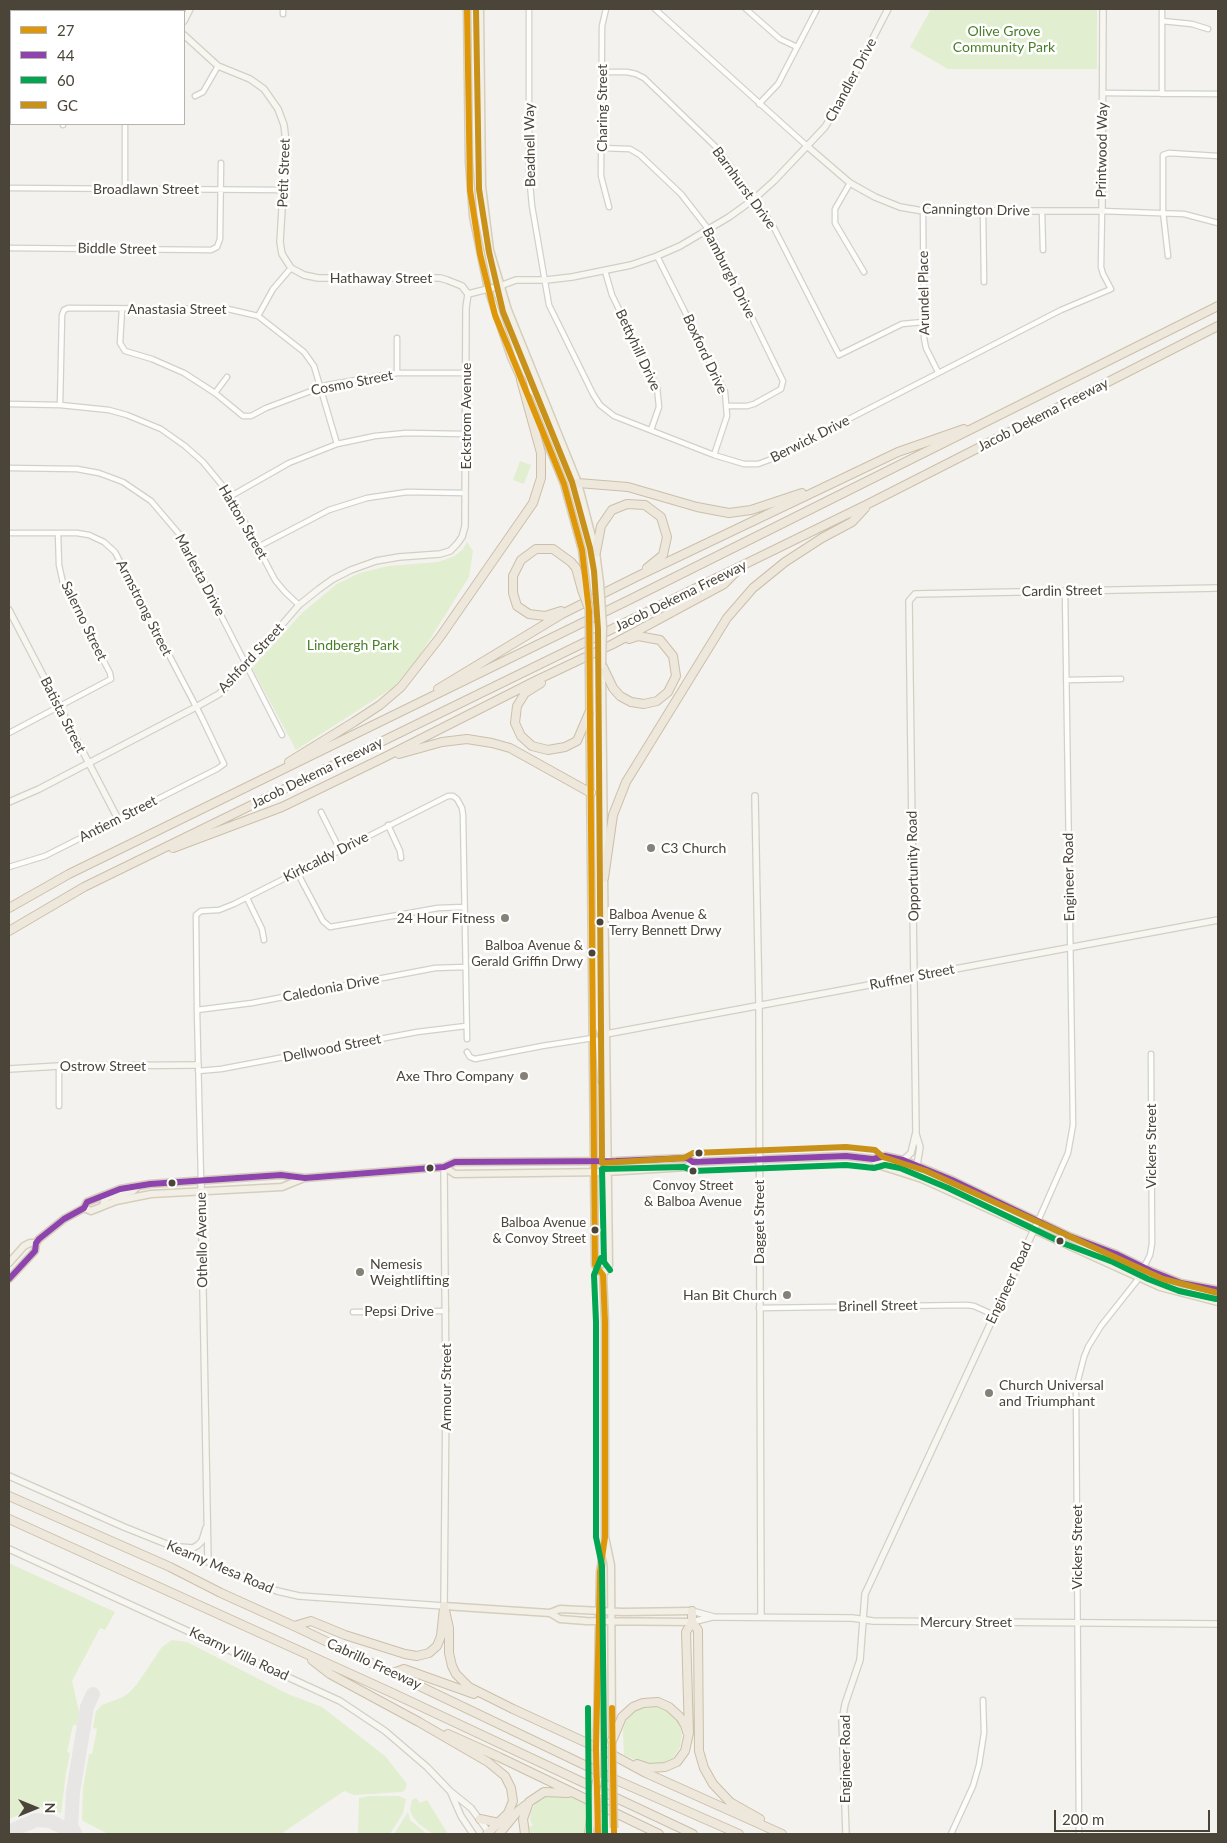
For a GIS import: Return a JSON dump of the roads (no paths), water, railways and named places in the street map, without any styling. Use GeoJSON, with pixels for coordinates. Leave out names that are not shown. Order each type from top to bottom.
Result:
{"type":"FeatureCollection","features":[{"type":"Feature","properties":{"kind":"highway","name":"Jacob Dekema Freeway"},"geometry":{"type":"LineString","coordinates":[[9,908],[69,874],[393,716],[1218,306]]}},
{"type":"Feature","properties":{"kind":"highway","name":"Jacob Dekema Freeway"},"geometry":{"type":"LineString","coordinates":[[9,931],[84,887],[129,864],[868,504],[1218,326]]}},
{"type":"Feature","properties":{"kind":"highway"},"geometry":{"type":"LineString","coordinates":[[256,783],[380,705],[402,686],[440,637],[527,513],[538,490],[541,478],[541,459],[521,380]]}},
{"type":"Feature","properties":{"kind":"highway"},"geometry":{"type":"LineString","coordinates":[[393,716],[562,614],[584,606],[638,576],[898,452],[994,418]]}},
{"type":"Feature","properties":{"kind":"highway"},"geometry":{"type":"LineString","coordinates":[[578,483],[628,487],[697,507],[718,512],[735,513],[750,510],[841,478]]}},
{"type":"Feature","properties":{"kind":"highway"},"geometry":{"type":"LineString","coordinates":[[596,552],[601,526],[612,510],[627,504],[645,505],[661,517],[667,537],[663,555],[638,576]]}},
{"type":"Feature","properties":{"kind":"highway"},"geometry":{"type":"LineString","coordinates":[[604,878],[613,815],[626,782],[727,618],[754,587],[785,562],[822,538],[852,522],[868,504]]}},
{"type":"Feature","properties":{"kind":"highway"},"geometry":{"type":"LineString","coordinates":[[536,549],[553,549],[571,562],[576,568],[585,590],[584,606],[545,616],[529,614],[517,606],[513,593],[512,576],[521,560],[536,549]]}},
{"type":"Feature","properties":{"kind":"highway"},"geometry":{"type":"LineString","coordinates":[[129,864],[282,807],[385,757],[613,644],[724,584],[743,565]]}},
{"type":"Feature","properties":{"kind":"highway"},"geometry":{"type":"LineString","coordinates":[[602,665],[613,688],[620,696],[631,702],[644,704],[657,701],[668,692],[676,676],[673,656],[660,640],[638,636],[613,644]]}},
{"type":"Feature","properties":{"kind":"highway"},"geometry":{"type":"LineString","coordinates":[[560,670],[525,694],[517,706],[515,724],[521,736],[532,746],[548,750],[565,747],[577,741],[589,713]]}},
{"type":"Feature","properties":{"kind":"highway"},"geometry":{"type":"LineString","coordinates":[[385,757],[442,742],[466,739],[492,743],[510,748],[591,792]]}},
{"type":"Feature","properties":{"kind":"highway","name":"Cabrillo Freeway"},"geometry":{"type":"LineString","coordinates":[[9,1496],[170,1567],[616,1780],[739,1834]]}},
{"type":"Feature","properties":{"kind":"highway","name":"Cabrillo Freeway"},"geometry":{"type":"LineString","coordinates":[[9,1519],[388,1690],[693,1834]]}},
{"type":"Feature","properties":{"kind":"highway"},"geometry":{"type":"LineString","coordinates":[[294,1626],[311,1621],[345,1635],[405,1654],[418,1656],[429,1653],[437,1646],[441,1636],[444,1606]]}},
{"type":"Feature","properties":{"kind":"highway"},"geometry":{"type":"LineString","coordinates":[[444,1606],[449,1628],[450,1661],[454,1671],[469,1687],[513,1710]]}},
{"type":"Feature","properties":{"kind":"highway"},"geometry":{"type":"LineString","coordinates":[[393,1673],[404,1669],[471,1692],[611,1754],[649,1768],[660,1768],[677,1762],[688,1744],[686,1632],[692,1622],[692,1611]]}},
{"type":"Feature","properties":{"kind":"highway"},"geometry":{"type":"LineString","coordinates":[[692,1622],[698,1630],[697,1732],[699,1751],[704,1768],[713,1784],[730,1802],[783,1834]]}},
{"type":"Feature","properties":{"kind":"highway"},"geometry":{"type":"LineString","coordinates":[[303,1653],[330,1674],[488,1762],[505,1776],[511,1788],[512,1801],[508,1813],[489,1834]]}},
{"type":"Feature","properties":{"kind":"highway"},"geometry":{"type":"LineString","coordinates":[[612,1741],[622,1718],[633,1707],[642,1703],[658,1702],[669,1707],[680,1717],[685,1725],[688,1744]]}},
{"type":"Feature","properties":{"kind":"highway"},"geometry":{"type":"LineString","coordinates":[[419,1722],[499,1757],[660,1834]]}},
{"type":"Feature","properties":{"kind":"highway"},"geometry":{"type":"LineString","coordinates":[[611,1754],[646,1773],[783,1834]]}},
{"type":"Feature","properties":{"kind":"highway"},"geometry":{"type":"LineString","coordinates":[[589,1834],[594,1818],[597,1780]]}},
{"type":"Feature","properties":{"kind":"highway"},"geometry":{"type":"LineString","coordinates":[[499,1834],[518,1812],[544,1792],[574,1793]]}},
{"type":"Feature","properties":{"kind":"highway"},"geometry":{"type":"LineString","coordinates":[[525,1834],[523,1822],[526,1808],[530,1802]]}},
{"type":"Feature","properties":{"kind":"highway"},"geometry":{"type":"LineString","coordinates":[[480,1819],[499,1823]]}},
{"type":"Feature","properties":{"kind":"main road"},"geometry":{"type":"LineString","coordinates":[[467,9],[470,190],[480,254],[495,315],[564,484],[582,550],[585,590]]}},
{"type":"Feature","properties":{"kind":"main road"},"geometry":{"type":"LineString","coordinates":[[480,9],[482,186],[490,250],[512,320],[578,483],[596,552],[600,583],[609,1265],[603,1275],[606,1537],[610,1565],[612,1611],[614,1831]]}},
{"type":"Feature","properties":{"kind":"main road"},"geometry":{"type":"LineString","coordinates":[[584,606],[589,671],[591,792],[594,1265],[603,1275]]}},
{"type":"Feature","properties":{"kind":"main road"},"geometry":{"type":"LineString","coordinates":[[593,951],[598,970],[599,1028],[600,1033],[606,1034]]}},
{"type":"Feature","properties":{"kind":"main road"},"geometry":{"type":"LineString","coordinates":[[593,1038],[599,1043],[601,1079],[607,1090]]}},
{"type":"Feature","properties":{"kind":"main road"},"geometry":{"type":"LineString","coordinates":[[9,1263],[24,1246],[36,1243],[62,1221],[84,1208],[87,1202],[120,1189],[158,1183],[281,1175],[305,1178],[444,1167],[455,1162],[607,1161],[686,1158],[693,1162],[846,1156],[873,1159],[885,1156],[917,1165],[1069,1236],[1116,1254],[1181,1283]]}},
{"type":"Feature","properties":{"kind":"main road"},"geometry":{"type":"LineString","coordinates":[[873,1159],[878,1165],[922,1179],[1139,1278],[1172,1291],[1218,1302]]}},
{"type":"Feature","properties":{"kind":"main road"},"geometry":{"type":"LineString","coordinates":[[878,1165],[882,1161],[911,1170],[916,1169],[917,1165]]}},
{"type":"Feature","properties":{"kind":"main road"},"geometry":{"type":"LineString","coordinates":[[444,1167],[455,1174],[607,1172],[687,1167],[693,1162]]}},
{"type":"Feature","properties":{"kind":"main road"},"geometry":{"type":"LineString","coordinates":[[84,1208],[91,1211],[116,1201],[151,1194],[282,1187],[305,1178]]}},
{"type":"Feature","properties":{"kind":"main road"},"geometry":{"type":"LineString","coordinates":[[103,1206],[104,1201],[108,1197],[133,1190],[139,1186]]}},
{"type":"Feature","properties":{"kind":"main road"},"geometry":{"type":"LineString","coordinates":[[9,1279],[35,1251],[36,1243]]}},
{"type":"Feature","properties":{"kind":"main road"},"geometry":{"type":"LineString","coordinates":[[1102,1260],[1109,1258],[1136,1270],[1142,1270],[1144,1267]]}},
{"type":"Feature","properties":{"kind":"main road"},"geometry":{"type":"LineString","coordinates":[[1139,1278],[1148,1276],[1218,1290]]}},
{"type":"Feature","properties":{"kind":"main road"},"geometry":{"type":"LineString","coordinates":[[597,1780],[601,1564],[606,1537]]}},
{"type":"Feature","properties":{"kind":"main road","name":"Mercury Street"},"geometry":{"type":"LineString","coordinates":[[444,1606],[550,1613],[560,1609],[692,1611]]}},
{"type":"Feature","properties":{"kind":"main road","name":"Mercury Street"},"geometry":{"type":"LineString","coordinates":[[550,1613],[560,1619],[612,1622],[692,1622]]}},
{"type":"Feature","properties":{"kind":"main road"},"geometry":{"type":"LineString","coordinates":[[594,1818],[598,1834]]}},
{"type":"Feature","properties":{"kind":"street","name":"Beadnell Way"},"geometry":{"type":"LineString","coordinates":[[528,9],[529,173],[534,218],[546,280]]}},
{"type":"Feature","properties":{"kind":"street","name":"Charing Street"},"geometry":{"type":"LineString","coordinates":[[606,9],[602,26],[601,148],[602,176],[609,207]]}},
{"type":"Feature","properties":{"kind":"street","name":"Cannington Drive"},"geometry":{"type":"LineString","coordinates":[[655,9],[759,104],[850,183],[875,197],[900,207],[923,211],[1163,212],[1184,214],[1218,222]]}},
{"type":"Feature","properties":{"kind":"street"},"geometry":{"type":"LineString","coordinates":[[746,9],[780,40],[798,47]]}},
{"type":"Feature","properties":{"kind":"street"},"geometry":{"type":"LineString","coordinates":[[759,104],[778,84],[817,9]]}},
{"type":"Feature","properties":{"kind":"street","name":"Chandler Drive"},"geometry":{"type":"LineString","coordinates":[[468,294],[516,280],[546,280],[605,271],[657,256],[709,230],[754,199],[825,127],[839,104],[888,9]]}},
{"type":"Feature","properties":{"kind":"street","name":"Printwood Way"},"geometry":{"type":"LineString","coordinates":[[1103,9],[1101,267],[1111,289]]}},
{"type":"Feature","properties":{"kind":"street"},"geometry":{"type":"LineString","coordinates":[[1162,9],[1162,94]]}},
{"type":"Feature","properties":{"kind":"street"},"geometry":{"type":"LineString","coordinates":[[1162,21],[1192,24],[1208,29]]}},
{"type":"Feature","properties":{"kind":"street","name":"Petit Street"},"geometry":{"type":"LineString","coordinates":[[185,36],[218,66],[242,75],[257,84],[271,97],[278,109],[284,125],[286,142],[281,249],[290,268]]}},
{"type":"Feature","properties":{"kind":"street"},"geometry":{"type":"LineString","coordinates":[[195,96],[203,92],[218,66]]}},
{"type":"Feature","properties":{"kind":"street","name":"Barnhurst Drive"},"geometry":{"type":"LineString","coordinates":[[602,72],[627,72],[644,78],[718,149],[772,224],[839,355],[902,324],[923,322]]}},
{"type":"Feature","properties":{"kind":"street"},"geometry":{"type":"LineString","coordinates":[[1103,92],[1218,94]]}},
{"type":"Feature","properties":{"kind":"street"},"geometry":{"type":"LineString","coordinates":[[125,125],[125,189]]}},
{"type":"Feature","properties":{"kind":"street","name":"Bamburgh Drive"},"geometry":{"type":"LineString","coordinates":[[601,148],[630,149],[640,155],[681,194],[709,230],[783,381],[781,389],[754,404],[728,406]]}},
{"type":"Feature","properties":{"kind":"street"},"geometry":{"type":"LineString","coordinates":[[1168,256],[1163,212],[1163,155],[1169,153],[1218,156]]}},
{"type":"Feature","properties":{"kind":"street"},"geometry":{"type":"LineString","coordinates":[[221,163],[221,189]]}},
{"type":"Feature","properties":{"kind":"street"},"geometry":{"type":"LineString","coordinates":[[850,183],[835,209],[834,223],[864,272]]}},
{"type":"Feature","properties":{"kind":"street","name":"Broadlawn Street"},"geometry":{"type":"LineString","coordinates":[[9,188],[284,190]]}},
{"type":"Feature","properties":{"kind":"street","name":"Biddle Street"},"geometry":{"type":"LineString","coordinates":[[9,248],[211,250],[217,247],[220,239],[221,189]]}},
{"type":"Feature","properties":{"kind":"street","name":"Arundel Place"},"geometry":{"type":"LineString","coordinates":[[923,211],[923,322],[926,348],[938,372]]}},
{"type":"Feature","properties":{"kind":"street"},"geometry":{"type":"LineString","coordinates":[[983,211],[984,282]]}},
{"type":"Feature","properties":{"kind":"street"},"geometry":{"type":"LineString","coordinates":[[1042,211],[1043,250]]}},
{"type":"Feature","properties":{"kind":"street","name":"Boxford Drive"},"geometry":{"type":"LineString","coordinates":[[657,256],[725,392],[728,406],[725,425],[714,455]]}},
{"type":"Feature","properties":{"kind":"street"},"geometry":{"type":"LineString","coordinates":[[258,316],[273,289],[290,268]]}},
{"type":"Feature","properties":{"kind":"street","name":"Hathaway Street"},"geometry":{"type":"LineString","coordinates":[[290,268],[304,276],[318,278],[447,280],[463,287],[468,294]]}},
{"type":"Feature","properties":{"kind":"street","name":"Bettyhill Drive"},"geometry":{"type":"LineString","coordinates":[[605,271],[612,295],[657,387],[659,407],[651,430]]}},
{"type":"Feature","properties":{"kind":"street","name":"Berwick Drive"},"geometry":{"type":"LineString","coordinates":[[546,280],[549,305],[593,394],[600,404],[614,416],[714,455],[744,464],[758,464],[769,460],[1061,310],[1111,289]]}},
{"type":"Feature","properties":{"kind":"street","name":"Eckstrom Avenue"},"geometry":{"type":"LineString","coordinates":[[462,537],[465,526],[466,308],[468,294]]}},
{"type":"Feature","properties":{"kind":"street","name":"Anastasia Street"},"geometry":{"type":"LineString","coordinates":[[60,405],[62,315],[64,310],[68,308],[228,309],[258,316],[304,352],[314,366],[337,444]]}},
{"type":"Feature","properties":{"kind":"street"},"geometry":{"type":"LineString","coordinates":[[122,309],[120,343],[125,351],[152,359],[184,373],[215,393],[227,377]]}},
{"type":"Feature","properties":{"kind":"street"},"geometry":{"type":"LineString","coordinates":[[396,373],[398,338]]}},
{"type":"Feature","properties":{"kind":"street","name":"Cosmo Street"},"geometry":{"type":"LineString","coordinates":[[215,393],[244,416],[252,416],[266,408],[320,387],[396,373],[466,373]]}},
{"type":"Feature","properties":{"kind":"street","name":"Hatton Street"},"geometry":{"type":"LineString","coordinates":[[9,404],[60,405],[109,410],[161,429],[203,462],[231,496],[275,580],[299,605]]}},
{"type":"Feature","properties":{"kind":"street"},"geometry":{"type":"LineString","coordinates":[[231,496],[289,463],[337,444],[375,436],[406,433],[466,434]]}},
{"type":"Feature","properties":{"kind":"street","name":"Marlesta Drive"},"geometry":{"type":"LineString","coordinates":[[9,468],[77,469],[99,473],[123,482],[151,501],[180,535],[282,734]]}},
{"type":"Feature","properties":{"kind":"street"},"geometry":{"type":"LineString","coordinates":[[258,547],[330,510],[368,498],[407,492],[465,493]]}},
{"type":"Feature","properties":{"kind":"street","name":"Armstrong Street"},"geometry":{"type":"LineString","coordinates":[[9,532],[89,535],[104,542],[115,552],[224,764]]}},
{"type":"Feature","properties":{"kind":"street","name":"Salerno Street"},"geometry":{"type":"LineString","coordinates":[[58,533],[59,565],[63,583],[110,673],[111,679],[59,707]]}},
{"type":"Feature","properties":{"kind":"street","name":"Ashford Street"},"geometry":{"type":"LineString","coordinates":[[9,802],[39,789],[219,694],[299,605],[319,589],[351,570],[386,559],[440,554],[454,548],[462,537]]}},
{"type":"Feature","properties":{"kind":"street","name":"Cardin Street"},"geometry":{"type":"LineString","coordinates":[[909,601],[915,594],[1218,588]]}},
{"type":"Feature","properties":{"kind":"street","name":"Engineer Road"},"geometry":{"type":"LineString","coordinates":[[846,1834],[842,1721],[845,1704],[860,1660],[865,1594],[1034,1230],[1068,1153],[1072,1136],[1065,591]]}},
{"type":"Feature","properties":{"kind":"street","name":"Opportunity Road"},"geometry":{"type":"LineString","coordinates":[[909,601],[916,1132]]}},
{"type":"Feature","properties":{"kind":"street","name":"Batista Street"},"geometry":{"type":"LineString","coordinates":[[9,610],[118,819]]}},
{"type":"Feature","properties":{"kind":"street"},"geometry":{"type":"LineString","coordinates":[[1066,680],[1121,679]]}},
{"type":"Feature","properties":{"kind":"street"},"geometry":{"type":"LineString","coordinates":[[9,733],[59,707]]}},
{"type":"Feature","properties":{"kind":"street","name":"Antiem Street"},"geometry":{"type":"LineString","coordinates":[[9,867],[45,856],[224,764]]}},
{"type":"Feature","properties":{"kind":"street","name":"Kirkcaldy Drive"},"geometry":{"type":"LineString","coordinates":[[196,917],[198,912],[219,910],[247,898],[443,797],[453,796],[458,799],[462,808],[464,907]]}},
{"type":"Feature","properties":{"kind":"street","name":"Dagget Street"},"geometry":{"type":"LineString","coordinates":[[755,796],[759,1006],[761,1617]]}},
{"type":"Feature","properties":{"kind":"street"},"geometry":{"type":"LineString","coordinates":[[322,812],[340,850]]}},
{"type":"Feature","properties":{"kind":"street"},"geometry":{"type":"LineString","coordinates":[[388,825],[400,851],[401,858]]}},
{"type":"Feature","properties":{"kind":"street"},"geometry":{"type":"LineString","coordinates":[[298,872],[323,921],[330,927],[438,908],[464,907],[467,1039]]}},
{"type":"Feature","properties":{"kind":"street"},"geometry":{"type":"LineString","coordinates":[[247,898],[262,929],[264,940]]}},
{"type":"Feature","properties":{"kind":"street","name":"Othello Avenue"},"geometry":{"type":"LineString","coordinates":[[196,917],[196,1010],[202,1192],[208,1562]]}},
{"type":"Feature","properties":{"kind":"street","name":"Ruffner Street"},"geometry":{"type":"LineString","coordinates":[[606,1034],[1218,920]]}},
{"type":"Feature","properties":{"kind":"street","name":"Caledonia Drive"},"geometry":{"type":"LineString","coordinates":[[196,1010],[252,1003],[435,968],[465,967]]}},
{"type":"Feature","properties":{"kind":"street","name":"Dellwood Street"},"geometry":{"type":"LineString","coordinates":[[198,1068],[230,1067],[417,1032],[466,1026]]}},
{"type":"Feature","properties":{"kind":"street"},"geometry":{"type":"LineString","coordinates":[[467,1052],[475,1059],[593,1038]]}},
{"type":"Feature","properties":{"kind":"street","name":"Vickers Street"},"geometry":{"type":"LineString","coordinates":[[1144,1267],[1150,1255],[1152,1244],[1151,1054]]}},
{"type":"Feature","properties":{"kind":"street"},"geometry":{"type":"LineString","coordinates":[[59,1106],[60,1066]]}},
{"type":"Feature","properties":{"kind":"street","name":"Ostrow Street"},"geometry":{"type":"LineString","coordinates":[[9,1069],[60,1066],[198,1068]]}},
{"type":"Feature","properties":{"kind":"street"},"geometry":{"type":"LineString","coordinates":[[903,1160],[911,1154],[916,1132]]}},
{"type":"Feature","properties":{"kind":"street"},"geometry":{"type":"LineString","coordinates":[[916,1132],[920,1147],[917,1165]]}},
{"type":"Feature","properties":{"kind":"street","name":"Armour Street"},"geometry":{"type":"LineString","coordinates":[[444,1167],[446,1311],[444,1606]]}},
{"type":"Feature","properties":{"kind":"street","name":"Vickers Street"},"geometry":{"type":"LineString","coordinates":[[1079,1834],[1077,1622],[1078,1379],[1084,1357],[1092,1340],[1139,1278]]}},
{"type":"Feature","properties":{"kind":"street","name":"Brinell Street"},"geometry":{"type":"LineString","coordinates":[[759,1308],[967,1305],[994,1314]]}},
{"type":"Feature","properties":{"kind":"street","name":"Pepsi Drive"},"geometry":{"type":"LineString","coordinates":[[353,1312],[446,1311]]}},
{"type":"Feature","properties":{"kind":"street","name":"Kearny Mesa Road"},"geometry":{"type":"LineString","coordinates":[[9,1476],[276,1591],[290,1594],[444,1606]]}},
{"type":"Feature","properties":{"kind":"street"},"geometry":{"type":"LineString","coordinates":[[169,1545],[187,1548],[198,1545],[204,1535],[208,1516]]}},
{"type":"Feature","properties":{"kind":"street","name":"Kearny Villa Road"},"geometry":{"type":"LineString","coordinates":[[9,1549],[340,1701],[385,1731],[427,1767],[450,1791],[471,1808],[489,1834]]}},
{"type":"Feature","properties":{"kind":"street","name":"Mercury Street"},"geometry":{"type":"LineString","coordinates":[[692,1611],[714,1616],[852,1618],[898,1622],[1218,1624]]}},
{"type":"Feature","properties":{"kind":"street","name":"Mercury Street"},"geometry":{"type":"LineString","coordinates":[[692,1622],[714,1616]]}},
{"type":"Feature","properties":{"kind":"street"},"geometry":{"type":"LineString","coordinates":[[951,1834],[973,1786],[979,1765],[984,1733],[983,1700]]}},
{"type":"Feature","properties":{"kind":"street","name":"Kearny Villa Road"},"geometry":{"type":"LineString","coordinates":[[450,1791],[461,1816],[473,1834]]}},
{"type":"Feature","properties":{"kind":"place","name":"C3 Church"},"geometry":{"type":"Point","coordinates":[651,848]}},
{"type":"Feature","properties":{"kind":"place","name":"24 Hour Fitness"},"geometry":{"type":"Point","coordinates":[505,918]}},
{"type":"Feature","properties":{"kind":"place","name":"Balboa Avenue & Terry Bennett Drwy"},"geometry":{"type":"Point","coordinates":[600,922]}},
{"type":"Feature","properties":{"kind":"place","name":"Balboa Avenue & Gerald Griffin Drwy"},"geometry":{"type":"Point","coordinates":[592,953]}},
{"type":"Feature","properties":{"kind":"place","name":"Axe Thro Company"},"geometry":{"type":"Point","coordinates":[524,1076]}},
{"type":"Feature","properties":{"kind":"place","name":"Convoy Street & Balboa Avenue"},"geometry":{"type":"Point","coordinates":[693,1171]}},
{"type":"Feature","properties":{"kind":"place","name":"Balboa Avenue & Convoy Street"},"geometry":{"type":"Point","coordinates":[595,1230]}},
{"type":"Feature","properties":{"kind":"place","name":"Nemesis Weightlifting"},"geometry":{"type":"Point","coordinates":[360,1272]}},
{"type":"Feature","properties":{"kind":"place","name":"Han Bit Church"},"geometry":{"type":"Point","coordinates":[787,1295]}},
{"type":"Feature","properties":{"kind":"place","name":"Church Universal and Triumphant"},"geometry":{"type":"Point","coordinates":[989,1393]}},
{"type":"Feature","properties":{"kind":"park label","name":"Olive Grove Community Park"},"geometry":{"type":"Point","coordinates":[1004,40]}},
{"type":"Feature","properties":{"kind":"park label","name":"Lindbergh Park"},"geometry":{"type":"Point","coordinates":[353,645]}}]}
